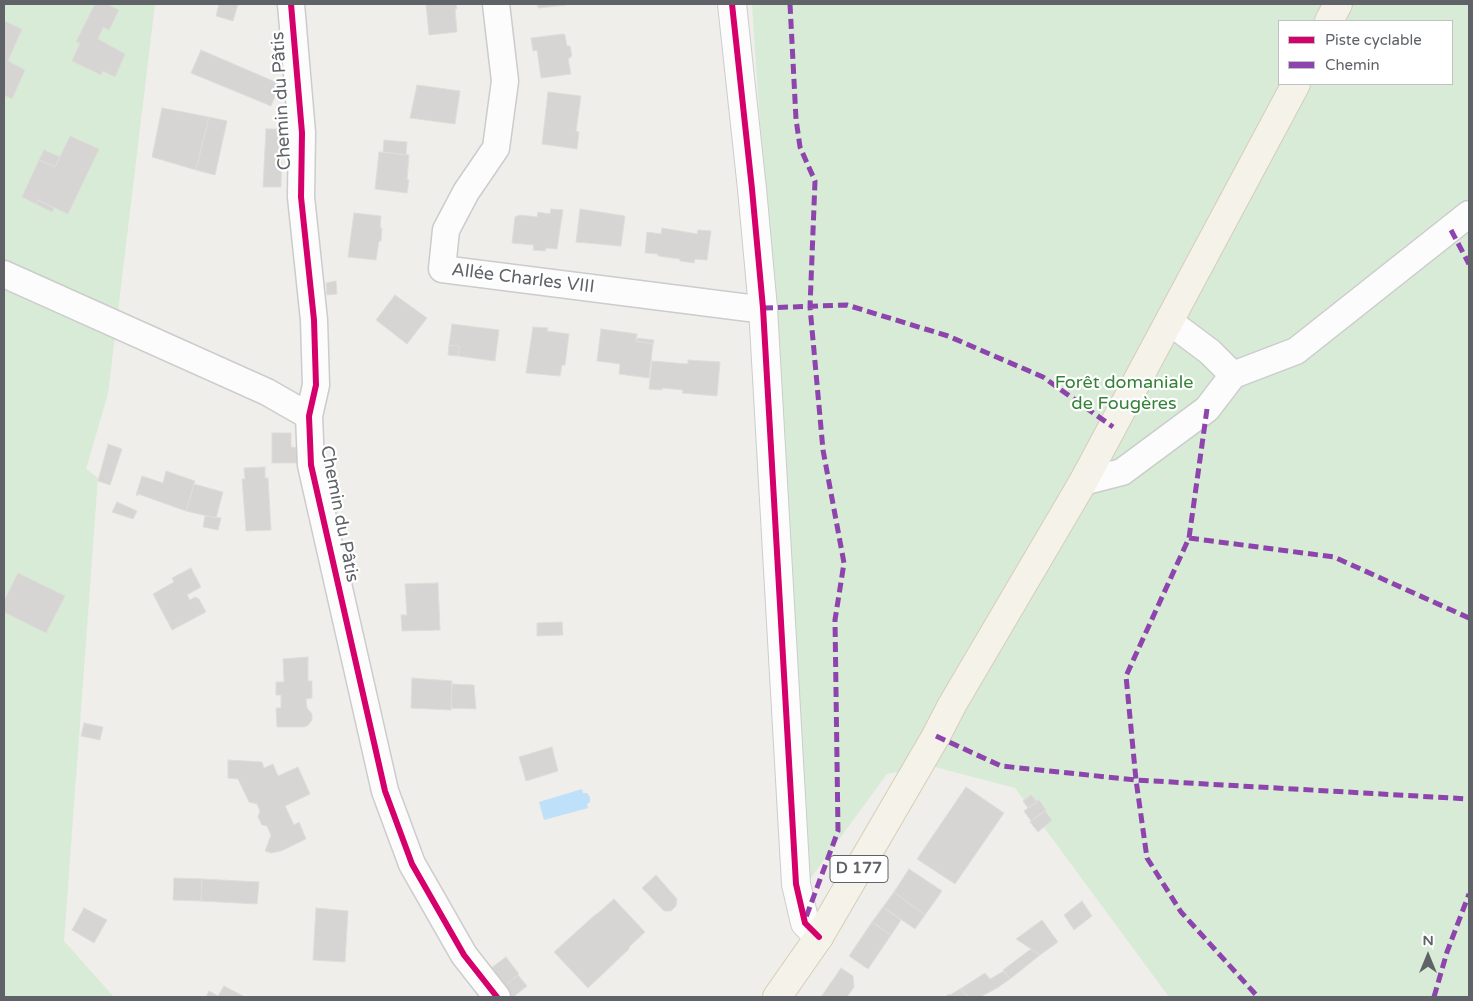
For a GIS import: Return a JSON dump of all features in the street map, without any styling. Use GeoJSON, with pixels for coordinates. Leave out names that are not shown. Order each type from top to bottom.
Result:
{"type":"FeatureCollection","features":[{"type":"Feature","properties":{"kind":"main road"},"geometry":{"type":"LineString","coordinates":[[1330,20],[1338,4]]}},
{"type":"Feature","properties":{"kind":"main road","name":"D 177"},"geometry":{"type":"LineString","coordinates":[[777,997],[820,937],[952,705],[1083,482],[1295,85]]}},
{"type":"Feature","properties":{"kind":"street","name":"Chemin du Pâtis"},"geometry":{"type":"LineString","coordinates":[[291,4],[302,133],[301,198],[314,320],[316,385],[309,416],[311,464],[384,791],[412,864],[464,955],[497,997]]}},
{"type":"Feature","properties":{"kind":"street","name":"Allée Charles VIII"},"geometry":{"type":"LineString","coordinates":[[496,4],[505,81],[496,148],[466,192],[446,230],[442,269],[750,308],[763,308]]}},
{"type":"Feature","properties":{"kind":"street"},"geometry":{"type":"LineString","coordinates":[[732,4],[763,308],[796,884],[805,923],[820,937]]}},
{"type":"Feature","properties":{"kind":"street"},"geometry":{"type":"LineString","coordinates":[[1083,482],[1122,472],[1207,409],[1233,375],[1296,351],[1469,214]]}},
{"type":"Feature","properties":{"kind":"street"},"geometry":{"type":"LineString","coordinates":[[4,274],[267,392],[309,416]]}},
{"type":"Feature","properties":{"kind":"street"},"geometry":{"type":"LineString","coordinates":[[1170,322],[1210,352],[1233,375]]}},
{"type":"Feature","properties":{"kind":"green space"},"geometry":{"type":"Polygon","coordinates":[[[4,4],[155,4],[108,394],[86,469],[98,478],[64,941],[114,997],[4,997],[4,4]]]}},
{"type":"Feature","properties":{"kind":"green space","name":"Forêt domaniale de Fougères"},"geometry":{"type":"Polygon","coordinates":[[[752,4],[1469,4],[1469,997],[1169,997],[1015,788],[931,766],[887,774],[810,879],[752,4]]]}},
{"type":"Feature","properties":{"kind":"water"},"geometry":{"type":"Polygon","coordinates":[[[582,789],[583,793],[587,793],[590,797],[590,802],[587,804],[588,808],[544,820],[539,802],[582,789]]]}},
{"type":"Feature","properties":{"kind":"building"},"geometry":{"type":"Polygon","coordinates":[[[95,4],[107,4],[119,10],[109,30],[103,27],[98,39],[125,54],[115,77],[103,71],[101,75],[72,61],[80,43],[76,42],[95,4]]]}},
{"type":"Feature","properties":{"kind":"building"},"geometry":{"type":"Polygon","coordinates":[[[219,4],[238,4],[233,21],[216,16],[219,4]]]}},
{"type":"Feature","properties":{"kind":"building"},"geometry":{"type":"Polygon","coordinates":[[[426,4],[456,4],[457,32],[429,35],[426,4]]]}},
{"type":"Feature","properties":{"kind":"building"},"geometry":{"type":"Polygon","coordinates":[[[538,4],[566,4],[566,5],[538,8],[538,4]]]}},
{"type":"Feature","properties":{"kind":"building"},"geometry":{"type":"Polygon","coordinates":[[[4,21],[22,29],[8,61],[25,70],[12,99],[4,95],[4,21]]]}},
{"type":"Feature","properties":{"kind":"building"},"geometry":{"type":"Polygon","coordinates":[[[565,35],[567,46],[570,46],[572,56],[568,59],[571,74],[541,78],[537,50],[533,51],[531,38],[565,35]]]}},
{"type":"Feature","properties":{"kind":"building"},"geometry":{"type":"Polygon","coordinates":[[[201,50],[280,84],[271,106],[191,73],[201,50]]]}},
{"type":"Feature","properties":{"kind":"building"},"geometry":{"type":"Polygon","coordinates":[[[417,85],[460,91],[455,124],[410,118],[417,85]]]}},
{"type":"Feature","properties":{"kind":"building"},"geometry":{"type":"Polygon","coordinates":[[[548,92],[581,96],[576,131],[579,132],[577,149],[542,144],[548,92]]]}},
{"type":"Feature","properties":{"kind":"building"},"geometry":{"type":"Polygon","coordinates":[[[162,108],[209,117],[196,170],[152,157],[162,108]]]}},
{"type":"Feature","properties":{"kind":"building"},"geometry":{"type":"Polygon","coordinates":[[[209,117],[227,121],[215,175],[196,170],[209,117]]]}},
{"type":"Feature","properties":{"kind":"building"},"geometry":{"type":"Polygon","coordinates":[[[266,129],[282,129],[281,187],[263,187],[266,129]]]}},
{"type":"Feature","properties":{"kind":"building"},"geometry":{"type":"Polygon","coordinates":[[[70,136],[99,149],[68,214],[38,200],[36,204],[22,197],[39,160],[55,167],[70,136]]]}},
{"type":"Feature","properties":{"kind":"building"},"geometry":{"type":"Polygon","coordinates":[[[384,140],[407,142],[406,155],[383,152],[384,140]]]}},
{"type":"Feature","properties":{"kind":"building"},"geometry":{"type":"Polygon","coordinates":[[[44,150],[60,157],[55,167],[39,160],[44,150]]]}},
{"type":"Feature","properties":{"kind":"building"},"geometry":{"type":"Polygon","coordinates":[[[379,152],[409,155],[407,193],[375,189],[379,152]]]}},
{"type":"Feature","properties":{"kind":"building"},"geometry":{"type":"Polygon","coordinates":[[[38,200],[54,208],[52,212],[36,204],[38,200]]]}},
{"type":"Feature","properties":{"kind":"building"},"geometry":{"type":"Polygon","coordinates":[[[551,209],[563,210],[557,249],[533,250],[534,245],[512,243],[515,217],[520,215],[537,217],[538,212],[550,214],[551,209]]]}},
{"type":"Feature","properties":{"kind":"building"},"geometry":{"type":"Polygon","coordinates":[[[580,209],[625,216],[621,246],[576,242],[580,209]]]}},
{"type":"Feature","properties":{"kind":"building"},"geometry":{"type":"Polygon","coordinates":[[[354,213],[381,216],[381,241],[379,241],[376,260],[348,257],[354,213]]]}},
{"type":"Feature","properties":{"kind":"building"},"geometry":{"type":"Polygon","coordinates":[[[662,228],[697,234],[698,230],[711,231],[707,260],[695,259],[694,263],[658,256],[658,254],[645,253],[647,232],[661,234],[662,228]]]}},
{"type":"Feature","properties":{"kind":"building"},"geometry":{"type":"Polygon","coordinates":[[[336,281],[337,294],[327,295],[326,283],[336,281]]]}},
{"type":"Feature","properties":{"kind":"building"},"geometry":{"type":"Polygon","coordinates":[[[395,295],[427,318],[407,344],[376,320],[395,295]]]}},
{"type":"Feature","properties":{"kind":"building"},"geometry":{"type":"Polygon","coordinates":[[[452,324],[499,330],[495,361],[458,356],[459,346],[449,345],[452,324]]]}},
{"type":"Feature","properties":{"kind":"building"},"geometry":{"type":"Polygon","coordinates":[[[533,327],[548,328],[547,331],[569,334],[565,365],[562,365],[560,376],[526,373],[533,327]]]}},
{"type":"Feature","properties":{"kind":"building"},"geometry":{"type":"Polygon","coordinates":[[[601,329],[637,334],[636,341],[653,344],[649,378],[619,374],[620,364],[597,361],[601,329]]]}},
{"type":"Feature","properties":{"kind":"building"},"geometry":{"type":"Polygon","coordinates":[[[636,338],[654,340],[653,344],[636,341],[636,338]]]}},
{"type":"Feature","properties":{"kind":"building"},"geometry":{"type":"Polygon","coordinates":[[[449,345],[459,346],[458,356],[448,355],[449,345]]]}},
{"type":"Feature","properties":{"kind":"building"},"geometry":{"type":"Polygon","coordinates":[[[688,360],[720,362],[717,396],[682,393],[683,390],[649,389],[652,361],[688,364],[688,360]]]}},
{"type":"Feature","properties":{"kind":"building"},"geometry":{"type":"Polygon","coordinates":[[[272,433],[291,433],[291,447],[299,448],[299,463],[272,463],[272,433]]]}},
{"type":"Feature","properties":{"kind":"building"},"geometry":{"type":"Polygon","coordinates":[[[108,444],[122,449],[110,485],[98,481],[108,444]]]}},
{"type":"Feature","properties":{"kind":"building"},"geometry":{"type":"Polygon","coordinates":[[[265,467],[265,478],[268,478],[271,530],[246,531],[242,479],[245,479],[244,468],[265,467]]]}},
{"type":"Feature","properties":{"kind":"building"},"geometry":{"type":"Polygon","coordinates":[[[166,471],[195,481],[186,511],[138,494],[138,496],[136,495],[142,476],[163,483],[166,471]]]}},
{"type":"Feature","properties":{"kind":"building"},"geometry":{"type":"Polygon","coordinates":[[[194,484],[223,492],[216,518],[186,511],[194,484]]]}},
{"type":"Feature","properties":{"kind":"building"},"geometry":{"type":"Polygon","coordinates":[[[117,502],[137,511],[133,519],[112,512],[117,502]]]}},
{"type":"Feature","properties":{"kind":"building"},"geometry":{"type":"Polygon","coordinates":[[[205,516],[221,518],[218,530],[203,527],[205,516]]]}},
{"type":"Feature","properties":{"kind":"building"},"geometry":{"type":"Polygon","coordinates":[[[191,568],[201,587],[187,595],[190,600],[195,597],[199,599],[206,612],[172,630],[153,594],[174,582],[172,578],[191,568]]]}},
{"type":"Feature","properties":{"kind":"building"},"geometry":{"type":"Polygon","coordinates":[[[18,573],[65,596],[46,633],[4,612],[4,601],[18,573]]]}},
{"type":"Feature","properties":{"kind":"building"},"geometry":{"type":"Polygon","coordinates":[[[438,583],[440,630],[402,631],[401,615],[407,615],[405,584],[438,583]]]}},
{"type":"Feature","properties":{"kind":"building"},"geometry":{"type":"Polygon","coordinates":[[[562,622],[563,635],[537,636],[537,623],[562,622]]]}},
{"type":"Feature","properties":{"kind":"building"},"geometry":{"type":"Polygon","coordinates":[[[308,657],[308,681],[312,681],[312,698],[306,699],[307,708],[312,714],[312,720],[304,727],[277,727],[276,708],[281,708],[281,695],[276,695],[276,682],[284,682],[283,659],[308,657]]]}},
{"type":"Feature","properties":{"kind":"building"},"geometry":{"type":"Polygon","coordinates":[[[412,678],[452,681],[451,710],[411,708],[412,678]]]}},
{"type":"Feature","properties":{"kind":"building"},"geometry":{"type":"Polygon","coordinates":[[[452,684],[474,685],[476,709],[451,708],[452,684]]]}},
{"type":"Feature","properties":{"kind":"building"},"geometry":{"type":"Polygon","coordinates":[[[84,723],[103,727],[100,740],[81,736],[84,723]]]}},
{"type":"Feature","properties":{"kind":"building"},"geometry":{"type":"Polygon","coordinates":[[[552,747],[558,771],[526,781],[519,757],[552,747]]]}},
{"type":"Feature","properties":{"kind":"building"},"geometry":{"type":"Polygon","coordinates":[[[228,760],[262,762],[264,768],[273,764],[278,776],[298,767],[310,794],[285,806],[294,825],[299,822],[306,839],[281,851],[271,853],[265,851],[271,835],[267,826],[262,825],[258,817],[260,811],[257,804],[249,802],[238,779],[228,778],[228,760]]]}},
{"type":"Feature","properties":{"kind":"building"},"geometry":{"type":"Polygon","coordinates":[[[966,787],[1004,813],[955,884],[917,859],[966,787]]]}},
{"type":"Feature","properties":{"kind":"building"},"geometry":{"type":"Polygon","coordinates":[[[1031,795],[1037,802],[1028,808],[1023,801],[1031,795]]]}},
{"type":"Feature","properties":{"kind":"building"},"geometry":{"type":"Polygon","coordinates":[[[1039,800],[1046,810],[1031,821],[1024,811],[1039,800]]]}},
{"type":"Feature","properties":{"kind":"building"},"geometry":{"type":"Polygon","coordinates":[[[1045,811],[1052,820],[1038,832],[1030,822],[1045,811]]]}},
{"type":"Feature","properties":{"kind":"building"},"geometry":{"type":"Polygon","coordinates":[[[909,869],[942,891],[925,915],[894,892],[909,869]]]}},
{"type":"Feature","properties":{"kind":"building"},"geometry":{"type":"Polygon","coordinates":[[[656,875],[677,899],[676,906],[671,911],[664,911],[642,888],[656,875]]]}},
{"type":"Feature","properties":{"kind":"building"},"geometry":{"type":"Polygon","coordinates":[[[174,878],[202,879],[201,901],[173,900],[174,878]]]}},
{"type":"Feature","properties":{"kind":"building"},"geometry":{"type":"Polygon","coordinates":[[[202,879],[259,882],[257,904],[201,901],[202,879]]]}},
{"type":"Feature","properties":{"kind":"building"},"geometry":{"type":"Polygon","coordinates":[[[894,892],[925,915],[915,929],[883,907],[894,892]]]}},
{"type":"Feature","properties":{"kind":"building"},"geometry":{"type":"Polygon","coordinates":[[[614,899],[645,932],[588,988],[554,952],[614,899]]]}},
{"type":"Feature","properties":{"kind":"building"},"geometry":{"type":"Polygon","coordinates":[[[1082,901],[1092,916],[1074,930],[1064,915],[1082,901]]]}},
{"type":"Feature","properties":{"kind":"building"},"geometry":{"type":"Polygon","coordinates":[[[883,907],[901,920],[891,935],[872,922],[883,907]]]}},
{"type":"Feature","properties":{"kind":"building"},"geometry":{"type":"Polygon","coordinates":[[[84,908],[107,920],[94,943],[72,930],[84,908]]]}},
{"type":"Feature","properties":{"kind":"building"},"geometry":{"type":"Polygon","coordinates":[[[316,908],[348,911],[345,962],[313,960],[316,908]]]}},
{"type":"Feature","properties":{"kind":"building"},"geometry":{"type":"Polygon","coordinates":[[[1042,920],[1058,942],[1040,955],[1016,939],[1042,920]]]}},
{"type":"Feature","properties":{"kind":"building"},"geometry":{"type":"Polygon","coordinates":[[[872,922],[891,935],[868,969],[849,956],[872,922]]]}},
{"type":"Feature","properties":{"kind":"building"},"geometry":{"type":"Polygon","coordinates":[[[1031,949],[1040,955],[1010,979],[1003,970],[1031,949]]]}},
{"type":"Feature","properties":{"kind":"building"},"geometry":{"type":"Polygon","coordinates":[[[506,957],[519,974],[501,989],[487,971],[506,957]]]}},
{"type":"Feature","properties":{"kind":"building"},"geometry":{"type":"Polygon","coordinates":[[[841,968],[853,976],[854,987],[847,997],[821,997],[841,968]]]}},
{"type":"Feature","properties":{"kind":"building"},"geometry":{"type":"Polygon","coordinates":[[[1004,971],[1010,979],[980,997],[969,997],[960,989],[985,973],[990,979],[1004,971]]]}},
{"type":"Feature","properties":{"kind":"building"},"geometry":{"type":"Polygon","coordinates":[[[518,975],[527,986],[513,997],[508,997],[501,989],[518,975]]]}},
{"type":"Feature","properties":{"kind":"building"},"geometry":{"type":"Polygon","coordinates":[[[224,986],[245,997],[206,997],[209,991],[218,996],[224,986]]]}},
{"type":"Feature","properties":{"kind":"building"},"geometry":{"type":"Polygon","coordinates":[[[960,989],[969,997],[945,997],[949,994],[960,989]]]}},
{"type":"Feature","properties":{"kind":"marked path"},"geometry":{"type":"LineString","coordinates":[[790,4],[796,119],[800,147],[815,181],[810,307],[823,450],[844,563],[835,620],[838,831],[805,920]]}},
{"type":"Feature","properties":{"kind":"marked path"},"geometry":{"type":"LineString","coordinates":[[1451,230],[1469,264]]}},
{"type":"Feature","properties":{"kind":"marked path"},"geometry":{"type":"LineString","coordinates":[[763,308],[847,305],[948,336],[1043,377],[1113,427]]}},
{"type":"Feature","properties":{"kind":"marked path"},"geometry":{"type":"LineString","coordinates":[[1207,409],[1189,538],[1126,676],[1136,780],[1147,858],[1181,912],[1258,997]]}},
{"type":"Feature","properties":{"kind":"marked path"},"geometry":{"type":"LineString","coordinates":[[1189,538],[1334,557],[1469,618]]}},
{"type":"Feature","properties":{"kind":"marked path"},"geometry":{"type":"LineString","coordinates":[[936,736],[1001,766],[1136,780],[1469,799]]}},
{"type":"Feature","properties":{"kind":"marked path"},"geometry":{"type":"LineString","coordinates":[[1434,997],[1447,952],[1469,894]]}},
{"type":"Feature","properties":{"kind":"cycle path"},"geometry":{"type":"LineString","coordinates":[[291,4],[302,133],[301,197],[314,320],[316,385],[309,416],[311,465],[385,791],[412,864],[464,955],[497,997]]}},
{"type":"Feature","properties":{"kind":"cycle path"},"geometry":{"type":"LineString","coordinates":[[732,4],[763,308],[796,884],[805,923],[819,937]]}}]}
